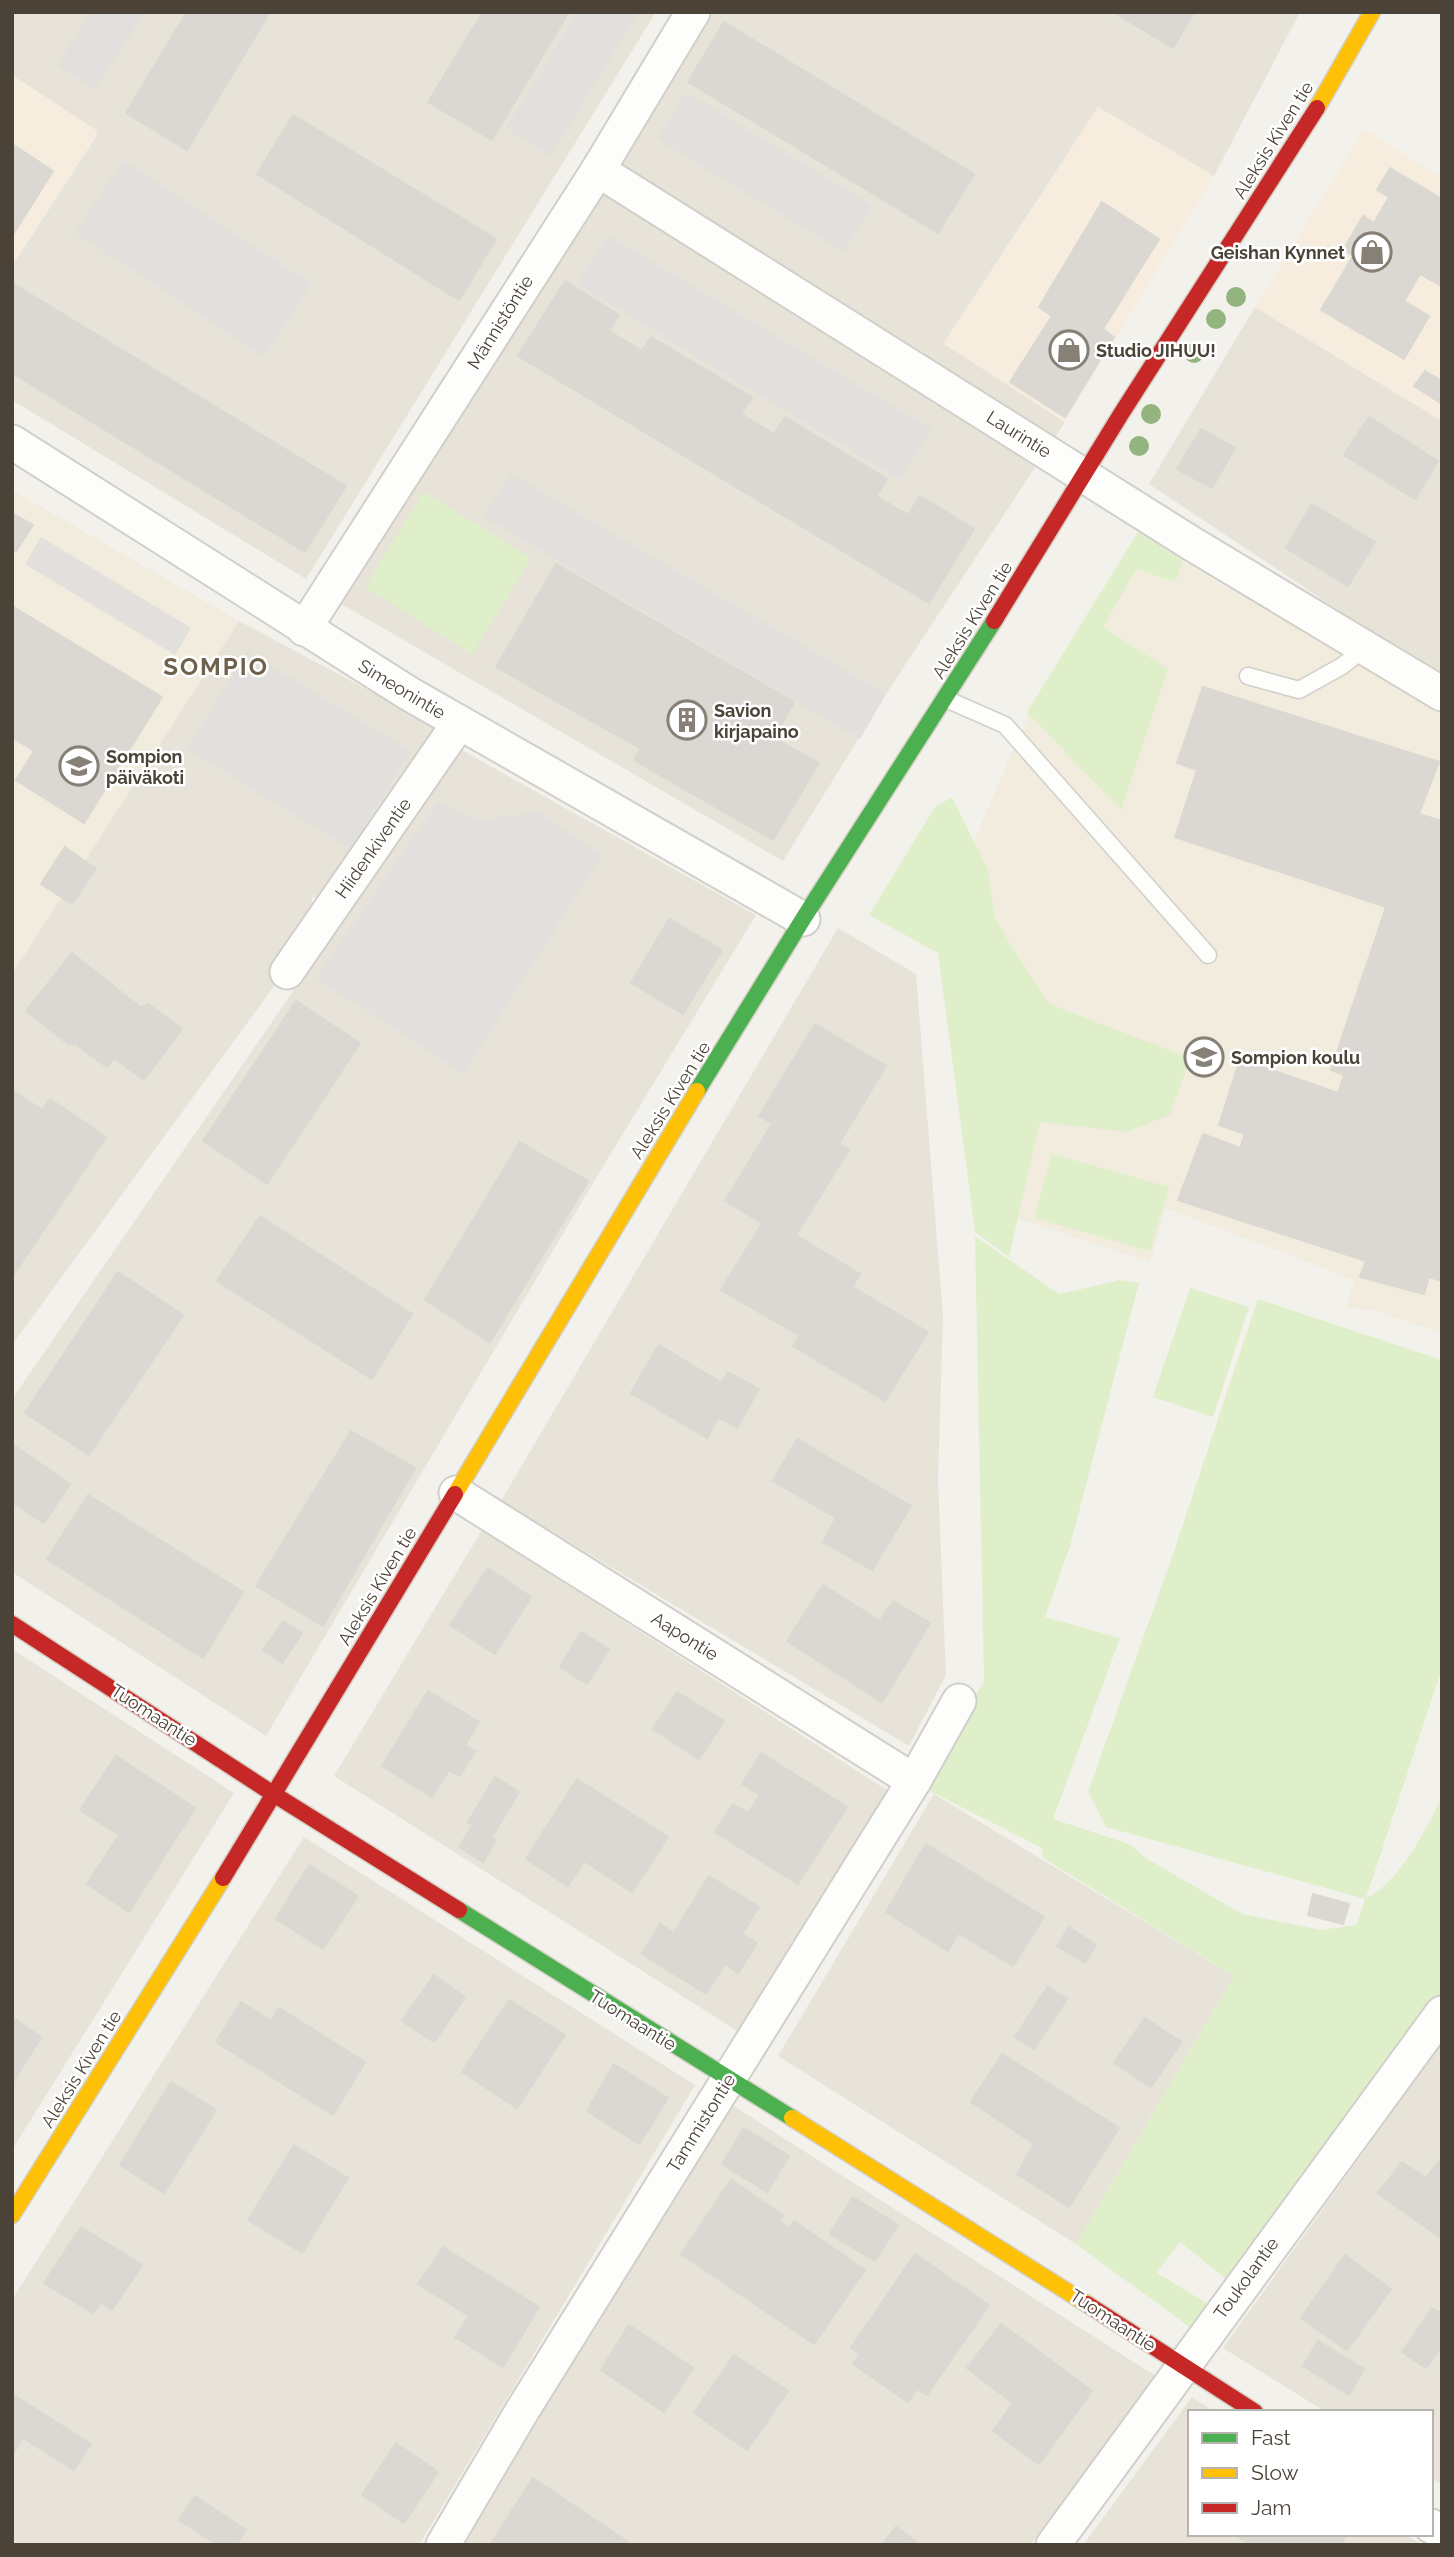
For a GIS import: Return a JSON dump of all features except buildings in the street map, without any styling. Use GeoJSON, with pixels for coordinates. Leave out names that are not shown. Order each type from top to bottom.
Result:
{"type":"FeatureCollection","features":[{"type":"Feature","properties":{"kind":"street","name":"Männistöntie"},"geometry":{"type":"LineString","coordinates":[[304,629],[598,170],[693,12]]}},
{"type":"Feature","properties":{"kind":"street","name":"Aleksis Kiven tie"},"geometry":{"type":"LineString","coordinates":[[12,2215],[275,1795],[803,919],[946,699],[1121,414],[1314,112],[1372,12]]}},
{"type":"Feature","properties":{"kind":"street","name":"Laurintie"},"geometry":{"type":"LineString","coordinates":[[598,170],[1084,476],[1442,694]]}},
{"type":"Feature","properties":{"kind":"street","name":"Simeonintie"},"geometry":{"type":"LineString","coordinates":[[12,442],[304,629],[459,723],[803,919]]}},
{"type":"Feature","properties":{"kind":"street","name":"Hiidenkiventie"},"geometry":{"type":"LineString","coordinates":[[287,971],[459,723]]}},
{"type":"Feature","properties":{"kind":"street","name":"Aapontie"},"geometry":{"type":"LineString","coordinates":[[456,1493],[914,1781]]}},
{"type":"Feature","properties":{"kind":"street","name":"Tuomaantie"},"geometry":{"type":"LineString","coordinates":[[12,1624],[275,1795],[1034,2269],[1252,2410]]}},
{"type":"Feature","properties":{"kind":"street","name":"Tammistontie"},"geometry":{"type":"LineString","coordinates":[[443,2545],[522,2411],[914,1781],[959,1701]]}},
{"type":"Feature","properties":{"kind":"street","name":"Toukolantie"},"geometry":{"type":"LineString","coordinates":[[1052,2545],[1442,2013]]}},
{"type":"Feature","properties":{"kind":"lane"},"geometry":{"type":"LineString","coordinates":[[1248,676],[1299,690],[1342,666],[1365,648]]}},
{"type":"Feature","properties":{"kind":"lane"},"geometry":{"type":"LineString","coordinates":[[946,699],[1005,725],[1208,955]]}},
{"type":"Feature","properties":{"kind":"shaded area"},"geometry":{"type":"Polygon","coordinates":[[[12,12],[656,12],[306,579],[12,400],[12,266],[97,135],[12,78],[12,12]]]}},
{"type":"Feature","properties":{"kind":"shaded area"},"geometry":{"type":"Polygon","coordinates":[[[92,12],[145,12],[94,89],[57,65],[92,12]]]}},
{"type":"Feature","properties":{"kind":"shaded area"},"geometry":{"type":"Polygon","coordinates":[[[577,12],[639,12],[550,157],[506,128],[577,12]]]}},
{"type":"Feature","properties":{"kind":"shaded area"},"geometry":{"type":"Polygon","coordinates":[[[709,12],[1300,12],[1214,176],[1098,107],[944,343],[1065,422],[886,694],[783,861],[333,599],[709,12]]]}},
{"type":"Feature","properties":{"kind":"shaded area"},"geometry":{"type":"Polygon","coordinates":[[[12,75],[98,131],[12,266],[12,75]]]}},
{"type":"Feature","properties":{"kind":"shaded area"},"geometry":{"type":"Polygon","coordinates":[[[686,92],[872,205],[843,252],[657,139],[686,92]]]}},
{"type":"Feature","properties":{"kind":"shaded area"},"geometry":{"type":"Polygon","coordinates":[[[1098,107],[1214,176],[1065,422],[944,344],[1098,107]]]}},
{"type":"Feature","properties":{"kind":"shaded area"},"geometry":{"type":"Polygon","coordinates":[[[1364,129],[1442,177],[1442,421],[1255,307],[1364,129]]]}},
{"type":"Feature","properties":{"kind":"shaded area"},"geometry":{"type":"Polygon","coordinates":[[[124,160],[312,284],[264,357],[75,233],[124,160]]]}},
{"type":"Feature","properties":{"kind":"shaded area"},"geometry":{"type":"Polygon","coordinates":[[[608,235],[932,429],[900,480],[577,284],[608,235]]]}},
{"type":"Feature","properties":{"kind":"shaded area"},"geometry":{"type":"Polygon","coordinates":[[[1255,307],[1442,421],[1442,679],[1149,484],[1255,307]]]}},
{"type":"Feature","properties":{"kind":"shaded area"},"geometry":{"type":"Polygon","coordinates":[[[510,473],[886,694],[860,739],[484,517],[510,473]]]}},
{"type":"Feature","properties":{"kind":"shaded area","name":"Sompion päiväkoti"},"geometry":{"type":"Polygon","coordinates":[[[12,490],[239,621],[12,974],[12,490]]]}},
{"type":"Feature","properties":{"kind":"shaded area"},"geometry":{"type":"Polygon","coordinates":[[[41,537],[191,628],[175,655],[25,564],[41,537]]]}},
{"type":"Feature","properties":{"kind":"shaded area","name":"Sompion koulu"},"geometry":{"type":"Polygon","coordinates":[[[1140,537],[1442,712],[1442,1319],[1438,1332],[1377,1311],[1346,1308],[1354,1280],[1166,1208],[1150,1262],[987,1208],[946,905],[1028,716],[1140,537]]]}},
{"type":"Feature","properties":{"kind":"shaded area"},"geometry":{"type":"Polygon","coordinates":[[[239,621],[443,730],[338,899],[311,897],[318,926],[12,1345],[12,974],[239,621]]]}},
{"type":"Feature","properties":{"kind":"shaded area"},"geometry":{"type":"Polygon","coordinates":[[[247,651],[411,751],[350,849],[187,749],[247,651]]]}},
{"type":"Feature","properties":{"kind":"shaded area"},"geometry":{"type":"Polygon","coordinates":[[[460,749],[756,915],[596,1178],[266,1736],[12,1572],[12,1399],[460,749]]]}},
{"type":"Feature","properties":{"kind":"shaded area"},"geometry":{"type":"Polygon","coordinates":[[[438,802],[477,820],[537,812],[603,854],[463,1074],[316,978],[438,802]]]}},
{"type":"Feature","properties":{"kind":"shaded area"},"geometry":{"type":"Polygon","coordinates":[[[838,928],[916,974],[943,1316],[938,1479],[946,1675],[909,1746],[501,1501],[838,928]]]}},
{"type":"Feature","properties":{"kind":"shaded area"},"geometry":{"type":"Polygon","coordinates":[[[482,1530],[890,1792],[739,2032],[334,1776],[482,1530]]]}},
{"type":"Feature","properties":{"kind":"shaded area"},"geometry":{"type":"Polygon","coordinates":[[[12,1649],[234,1793],[12,2150],[12,1649]]]}},
{"type":"Feature","properties":{"kind":"shaded area"},"geometry":{"type":"Polygon","coordinates":[[[934,1794],[1234,1976],[1076,2244],[778,2056],[934,1794]]]}},
{"type":"Feature","properties":{"kind":"shaded area"},"geometry":{"type":"Polygon","coordinates":[[[304,1837],[695,2085],[419,2545],[12,2545],[12,2300],[304,1837]]]}},
{"type":"Feature","properties":{"kind":"shaded area"},"geometry":{"type":"Polygon","coordinates":[[[1442,2043],[1442,2484],[1433,2479],[1433,2410],[1323,2410],[1223,2348],[1442,2043]]]}},
{"type":"Feature","properties":{"kind":"shaded area"},"geometry":{"type":"Polygon","coordinates":[[[732,2105],[1157,2377],[1030,2545],[460,2545],[732,2105]]]}},
{"type":"Feature","properties":{"kind":"shaded area"},"geometry":{"type":"Polygon","coordinates":[[[1192,2397],[1212,2410],[1188,2410],[1188,2536],[1408,2536],[1422,2545],[1083,2545],[1192,2397]]]}},
{"type":"Feature","properties":{"kind":"green space"},"geometry":{"type":"Polygon","coordinates":[[[424,492],[531,558],[472,654],[365,587],[424,492]]]}},
{"type":"Feature","properties":{"kind":"green space"},"geometry":{"type":"Polygon","coordinates":[[[1138,532],[1183,560],[1175,582],[1136,569],[1103,627],[1168,669],[1121,810],[1027,712],[1138,532]]]}},
{"type":"Feature","properties":{"kind":"green space"},"geometry":{"type":"Polygon","coordinates":[[[952,797],[988,870],[995,920],[1049,1004],[1190,1058],[1170,1115],[1126,1132],[1040,1122],[1009,1257],[975,1232],[938,953],[869,915],[935,807],[952,797]]]}},
{"type":"Feature","properties":{"kind":"green space"},"geometry":{"type":"Polygon","coordinates":[[[1052,1154],[1169,1187],[1150,1251],[1034,1218],[1052,1154]]]}},
{"type":"Feature","properties":{"kind":"green space"},"geometry":{"type":"Polygon","coordinates":[[[975,1236],[1059,1294],[1120,1280],[1139,1283],[1070,1546],[1045,1617],[1120,1638],[1053,1819],[1129,1844],[1146,1858],[1242,1914],[1321,1930],[1356,1925],[1365,1899],[1106,1827],[1088,1792],[1171,1560],[1258,1299],[1442,1360],[1442,1669],[1366,1898],[1390,1881],[1400,1868],[1420,1840],[1442,1797],[1442,2013],[1361,2103],[1226,2279],[1180,2242],[1157,2273],[1210,2305],[1192,2329],[1076,2244],[1234,1976],[1043,1858],[1042,1848],[922,1787],[984,1681],[975,1236]]]}},
{"type":"Feature","properties":{"kind":"green space"},"geometry":{"type":"Polygon","coordinates":[[[1190,1288],[1249,1307],[1213,1417],[1153,1397],[1190,1288]]]}},
{"type":"Feature","properties":{"kind":"traffic: fast"},"geometry":{"type":"LineString","coordinates":[[697,1091],[803,919],[994,621]]}},
{"type":"Feature","properties":{"kind":"traffic: fast"},"geometry":{"type":"LineString","coordinates":[[459,1910],[792,2118]]}},
{"type":"Feature","properties":{"kind":"traffic: slow"},"geometry":{"type":"LineString","coordinates":[[1317,108],[1372,12]]}},
{"type":"Feature","properties":{"kind":"traffic: slow"},"geometry":{"type":"LineString","coordinates":[[455,1494],[697,1091]]}},
{"type":"Feature","properties":{"kind":"traffic: slow"},"geometry":{"type":"LineString","coordinates":[[12,2215],[223,1878]]}},
{"type":"Feature","properties":{"kind":"traffic: slow"},"geometry":{"type":"LineString","coordinates":[[792,2118],[1087,2304]]}},
{"type":"Feature","properties":{"kind":"traffic: jam"},"geometry":{"type":"LineString","coordinates":[[994,621],[1121,414],[1317,108]]}},
{"type":"Feature","properties":{"kind":"traffic: jam"},"geometry":{"type":"LineString","coordinates":[[223,1878],[455,1494]]}},
{"type":"Feature","properties":{"kind":"traffic: jam"},"geometry":{"type":"LineString","coordinates":[[12,1624],[275,1795],[459,1910]]}},
{"type":"Feature","properties":{"kind":"traffic: jam"},"geometry":{"type":"LineString","coordinates":[[1087,2304],[1252,2410]]}},
{"type":"Feature","properties":{"kind":"place","name":"Geishan Kynnet"},"geometry":{"type":"Point","coordinates":[1372,252]}},
{"type":"Feature","properties":{"kind":"place","name":"Studio JIHUU!"},"geometry":{"type":"Point","coordinates":[1069,350]}},
{"type":"Feature","properties":{"kind":"place","name":"Savion kirjapaino"},"geometry":{"type":"Point","coordinates":[687,720]}},
{"type":"Feature","properties":{"kind":"place","name":"Sompion päiväkoti"},"geometry":{"type":"Point","coordinates":[79,766]}},
{"type":"Feature","properties":{"kind":"place","name":"Sompion koulu"},"geometry":{"type":"Point","coordinates":[1204,1057]}},
{"type":"Feature","properties":{"kind":"district","name":"SOMPIO"},"geometry":{"type":"Point","coordinates":[216,666]}}]}
